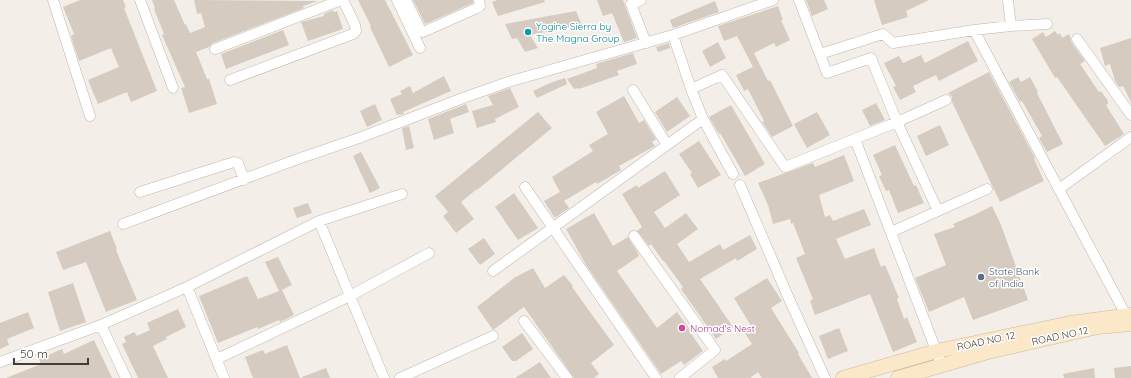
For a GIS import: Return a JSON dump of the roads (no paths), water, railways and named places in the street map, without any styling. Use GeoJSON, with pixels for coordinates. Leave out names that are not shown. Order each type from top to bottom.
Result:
{"type":"FeatureCollection","features":[{"type":"Feature","properties":{"kind":"main road","name":"ROAD NO. 12"},"geometry":{"type":"LineString","coordinates":[[843,378],[937,351],[1070,322],[1129,318]]}},
{"type":"Feature","properties":{"kind":"main road","name":"ROAD NO 12"},"geometry":{"type":"LineString","coordinates":[[902,378],[988,352],[1098,327],[1129,318]]}},
{"type":"Feature","properties":{"kind":"street"},"geometry":{"type":"LineString","coordinates":[[53,0],[90,116]]}},
{"type":"Feature","properties":{"kind":"street"},"geometry":{"type":"LineString","coordinates":[[140,0],[173,88]]}},
{"type":"Feature","properties":{"kind":"street"},"geometry":{"type":"LineString","coordinates":[[215,48],[342,0],[355,25],[356,31],[353,34],[230,80]]}},
{"type":"Feature","properties":{"kind":"street"},"geometry":{"type":"LineString","coordinates":[[397,0],[420,48]]}},
{"type":"Feature","properties":{"kind":"street"},"geometry":{"type":"LineString","coordinates":[[406,0],[421,31],[423,32],[477,8],[480,6],[479,0]]}},
{"type":"Feature","properties":{"kind":"street"},"geometry":{"type":"LineString","coordinates":[[641,0],[631,4],[646,43]]}},
{"type":"Feature","properties":{"kind":"street"},"geometry":{"type":"LineString","coordinates":[[123,224],[508,82],[673,35],[754,3],[774,0]]}},
{"type":"Feature","properties":{"kind":"street"},"geometry":{"type":"LineString","coordinates":[[799,0],[827,73],[871,58],[897,122],[938,211]]}},
{"type":"Feature","properties":{"kind":"street"},"geometry":{"type":"LineString","coordinates":[[1008,0],[1012,26]]}},
{"type":"Feature","properties":{"kind":"street"},"geometry":{"type":"LineString","coordinates":[[820,54],[883,34],[892,43],[974,30],[1047,24]]}},
{"type":"Feature","properties":{"kind":"street"},"geometry":{"type":"LineString","coordinates":[[974,30],[1129,318]]}},
{"type":"Feature","properties":{"kind":"street"},"geometry":{"type":"LineString","coordinates":[[673,35],[691,89],[703,119],[733,174]]}},
{"type":"Feature","properties":{"kind":"street"},"geometry":{"type":"LineString","coordinates":[[1077,39],[1131,115]]}},
{"type":"Feature","properties":{"kind":"street"},"geometry":{"type":"LineString","coordinates":[[691,89],[722,75],[785,168],[897,122],[946,100]]}},
{"type":"Feature","properties":{"kind":"street"},"geometry":{"type":"LineString","coordinates":[[633,90],[667,145]]}},
{"type":"Feature","properties":{"kind":"street"},"geometry":{"type":"LineString","coordinates":[[493,271],[703,119]]}},
{"type":"Feature","properties":{"kind":"street"},"geometry":{"type":"LineString","coordinates":[[1059,189],[1131,137]]}},
{"type":"Feature","properties":{"kind":"street"},"geometry":{"type":"LineString","coordinates":[[855,139],[942,365]]}},
{"type":"Feature","properties":{"kind":"street"},"geometry":{"type":"LineString","coordinates":[[140,192],[234,162],[238,163],[244,180]]}},
{"type":"Feature","properties":{"kind":"street"},"geometry":{"type":"LineString","coordinates":[[740,185],[825,378]]}},
{"type":"Feature","properties":{"kind":"street"},"geometry":{"type":"LineString","coordinates":[[525,187],[656,378]]}},
{"type":"Feature","properties":{"kind":"street"},"geometry":{"type":"LineString","coordinates":[[891,232],[988,189]]}},
{"type":"Feature","properties":{"kind":"street"},"geometry":{"type":"LineString","coordinates":[[0,362],[101,325],[187,287],[319,221],[402,194]]}},
{"type":"Feature","properties":{"kind":"street"},"geometry":{"type":"LineString","coordinates":[[319,221],[384,378]]}},
{"type":"Feature","properties":{"kind":"street"},"geometry":{"type":"LineString","coordinates":[[634,236],[715,350],[680,378]]}},
{"type":"Feature","properties":{"kind":"street"},"geometry":{"type":"LineString","coordinates":[[217,359],[350,296],[429,253]]}},
{"type":"Feature","properties":{"kind":"street"},"geometry":{"type":"LineString","coordinates":[[187,287],[224,378]]}},
{"type":"Feature","properties":{"kind":"street"},"geometry":{"type":"LineString","coordinates":[[524,320],[567,378]]}},
{"type":"Feature","properties":{"kind":"street"},"geometry":{"type":"LineString","coordinates":[[101,325],[126,378]]}},
{"type":"Feature","properties":{"kind":"street"},"geometry":{"type":"LineString","coordinates":[[400,378],[493,336]]}},
{"type":"Feature","properties":{"kind":"place","name":"Yogine Sierra by The Magna Group"},"geometry":{"type":"Point","coordinates":[528,32]}},
{"type":"Feature","properties":{"kind":"place","name":"State Bank of India"},"geometry":{"type":"Point","coordinates":[981,277]}},
{"type":"Feature","properties":{"kind":"place","name":"Nomad's Nest"},"geometry":{"type":"Point","coordinates":[682,328]}}]}
